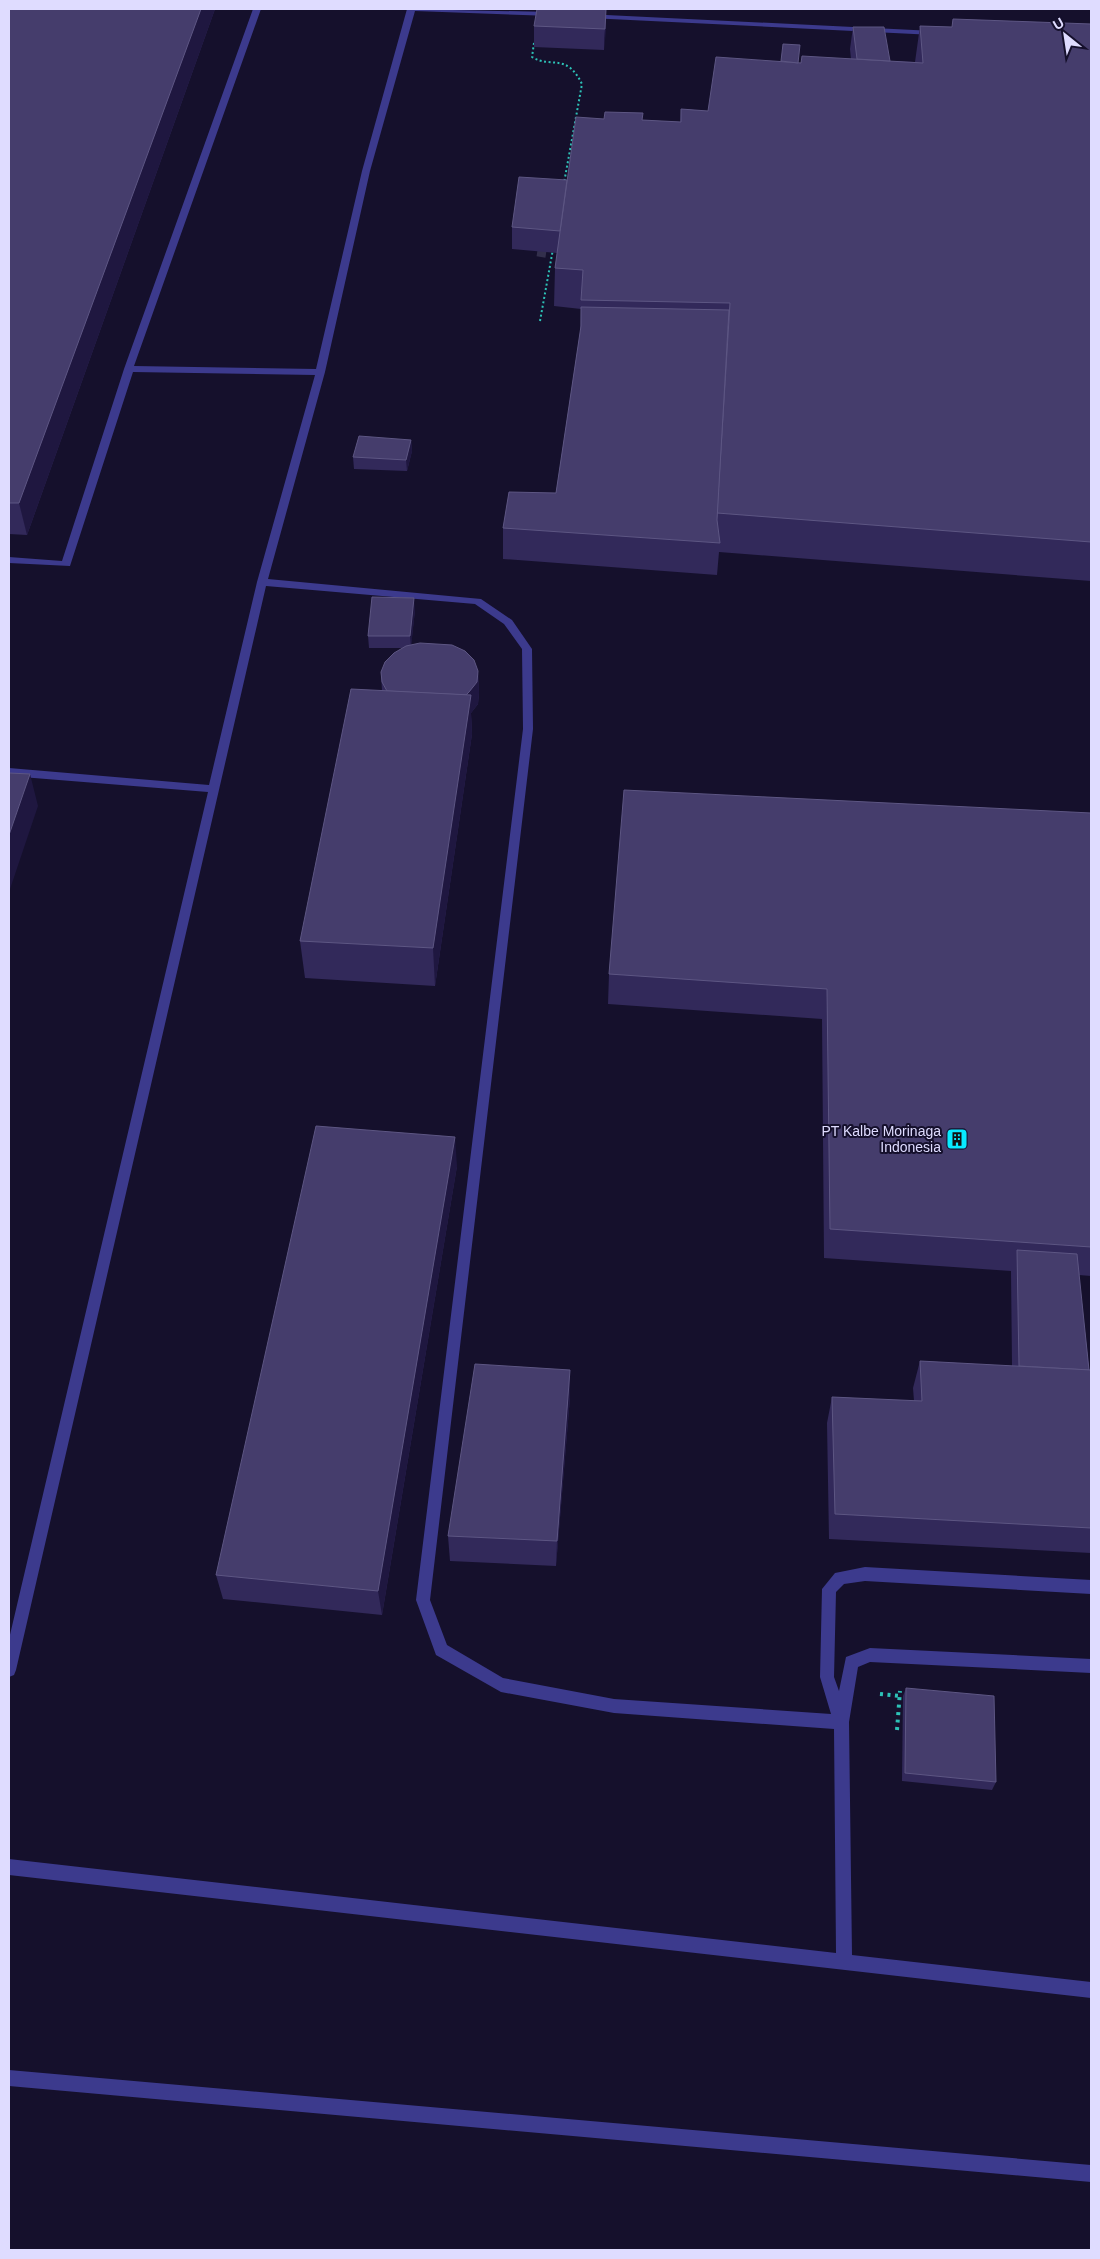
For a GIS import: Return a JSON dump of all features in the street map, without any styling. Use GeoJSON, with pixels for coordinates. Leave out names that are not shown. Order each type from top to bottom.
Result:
{"type":"FeatureCollection","features":[{"type":"Feature","properties":{"kind":"street"},"geometry":{"type":"LineString","coordinates":[[9,560],[66,564],[129,369],[257,9]]}},
{"type":"Feature","properties":{"kind":"street"},"geometry":{"type":"LineString","coordinates":[[9,1670],[262,582],[320,372],[366,171],[411,9],[557,14]]}},
{"type":"Feature","properties":{"kind":"street"},"geometry":{"type":"LineString","coordinates":[[577,16],[943,33]]}},
{"type":"Feature","properties":{"kind":"street"},"geometry":{"type":"LineString","coordinates":[[129,369],[320,372]]}},
{"type":"Feature","properties":{"kind":"street"},"geometry":{"type":"LineString","coordinates":[[262,582],[477,601],[508,622],[527,649],[528,729],[423,1600],[441,1650],[501,1685],[614,1706],[841,1722]]}},
{"type":"Feature","properties":{"kind":"street"},"geometry":{"type":"LineString","coordinates":[[9,772],[214,789]]}},
{"type":"Feature","properties":{"kind":"street"},"geometry":{"type":"LineString","coordinates":[[841,1722],[827,1677],[829,1589],[840,1578],[864,1574],[1091,1587]]}},
{"type":"Feature","properties":{"kind":"street"},"geometry":{"type":"LineString","coordinates":[[844,1963],[841,1722],[851,1662],[870,1655],[1091,1666]]}},
{"type":"Feature","properties":{"kind":"street"},"geometry":{"type":"LineString","coordinates":[[9,1868],[1091,1990]]}},
{"type":"Feature","properties":{"kind":"street"},"geometry":{"type":"LineString","coordinates":[[9,2078],[1091,2174]]}},
{"type":"Feature","properties":{"kind":"path"},"geometry":{"type":"LineString","coordinates":[[535,41],[532,56],[535,59],[565,64],[578,74],[582,84],[563,190]]}},
{"type":"Feature","properties":{"kind":"path"},"geometry":{"type":"LineString","coordinates":[[540,321],[553,244]]}},
{"type":"Feature","properties":{"kind":"building"},"geometry":{"type":"Polygon","coordinates":[[[9,9],[201,9],[19,503],[9,503],[9,9]]]}},
{"type":"Feature","properties":{"kind":"building"},"geometry":{"type":"Polygon","coordinates":[[[537,9],[606,9],[605,29],[534,26],[537,9]]]}},
{"type":"Feature","properties":{"kind":"building"},"geometry":{"type":"Polygon","coordinates":[[[953,19],[1091,24],[1091,542],[717,513],[730,303],[581,300],[583,270],[555,268],[576,117],[604,119],[605,112],[643,113],[642,120],[681,122],[681,109],[708,111],[716,57],[801,63],[802,56],[923,63],[920,26],[952,27],[953,19]]]}},
{"type":"Feature","properties":{"kind":"building"},"geometry":{"type":"Polygon","coordinates":[[[853,27],[884,27],[890,61],[857,59],[853,27]]]}},
{"type":"Feature","properties":{"kind":"building"},"geometry":{"type":"Polygon","coordinates":[[[783,44],[800,45],[798,63],[781,61],[783,44]]]}},
{"type":"Feature","properties":{"kind":"building"},"geometry":{"type":"Polygon","coordinates":[[[519,177],[567,180],[560,231],[512,227],[519,177]]]}},
{"type":"Feature","properties":{"kind":"building"},"geometry":{"type":"Polygon","coordinates":[[[581,307],[729,310],[717,520],[720,543],[503,528],[509,492],[556,493],[581,326],[581,307]]]}},
{"type":"Feature","properties":{"kind":"building"},"geometry":{"type":"Polygon","coordinates":[[[359,436],[411,440],[406,460],[353,457],[359,436]]]}},
{"type":"Feature","properties":{"kind":"building"},"geometry":{"type":"Polygon","coordinates":[[[372,597],[414,598],[410,636],[368,636],[372,597]]]}},
{"type":"Feature","properties":{"kind":"building"},"geometry":{"type":"Polygon","coordinates":[[[420,643],[452,645],[465,651],[474,660],[478,671],[477,682],[466,695],[387,691],[382,682],[381,672],[385,662],[394,653],[406,646],[420,643]]]}},
{"type":"Feature","properties":{"kind":"building"},"geometry":{"type":"Polygon","coordinates":[[[351,689],[471,695],[433,948],[300,941],[351,689]]]}},
{"type":"Feature","properties":{"kind":"building"},"geometry":{"type":"Polygon","coordinates":[[[9,773],[30,774],[9,835],[9,773]]]}},
{"type":"Feature","properties":{"kind":"building","name":"PT Kalbe Morinaga Indonesia"},"geometry":{"type":"Polygon","coordinates":[[[624,790],[1091,813],[1091,1247],[830,1229],[827,989],[609,974],[624,790]]]}},
{"type":"Feature","properties":{"kind":"building"},"geometry":{"type":"Polygon","coordinates":[[[316,1126],[455,1137],[378,1591],[216,1575],[316,1126]]]}},
{"type":"Feature","properties":{"kind":"building"},"geometry":{"type":"Polygon","coordinates":[[[1017,1250],[1077,1254],[1089,1370],[1019,1366],[1017,1250]]]}},
{"type":"Feature","properties":{"kind":"building"},"geometry":{"type":"Polygon","coordinates":[[[920,1361],[1091,1370],[1091,1528],[835,1514],[832,1397],[922,1401],[920,1361]]]}},
{"type":"Feature","properties":{"kind":"building"},"geometry":{"type":"Polygon","coordinates":[[[475,1364],[570,1370],[557,1541],[448,1536],[475,1364]]]}},
{"type":"Feature","properties":{"kind":"building"},"geometry":{"type":"Polygon","coordinates":[[[906,1688],[994,1696],[996,1782],[905,1773],[906,1688]]]}},
{"type":"Feature","properties":{"kind":"tunnel"},"geometry":{"type":"LineString","coordinates":[[541,257],[544,237]]}},
{"type":"Feature","properties":{"kind":"place","name":"PT Kalbe Morinaga Indonesia"},"geometry":{"type":"Point","coordinates":[957,1139]}}]}
